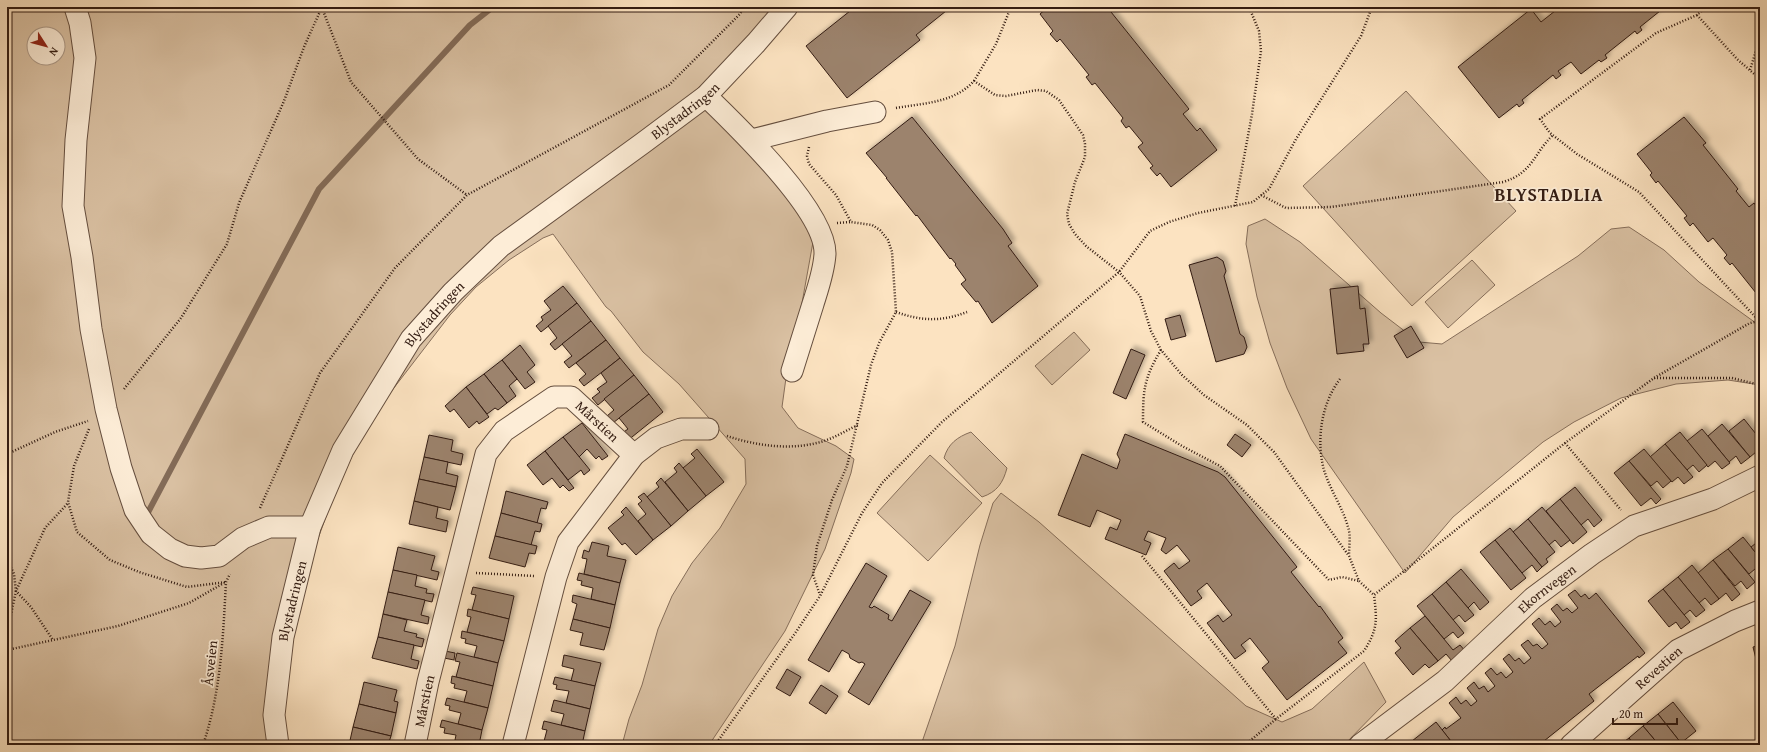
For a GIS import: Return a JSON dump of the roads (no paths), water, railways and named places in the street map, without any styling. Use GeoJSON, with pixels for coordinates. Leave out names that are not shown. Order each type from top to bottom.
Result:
{"type":"FeatureCollection","features":[{"type":"Feature","properties":{"kind":"street"},"geometry":{"type":"LineString","coordinates":[[76,7],[85,58],[76,140],[73,206],[82,257],[99,414],[121,468],[135,510],[151,534],[170,549],[185,556],[201,558],[219,556],[244,538],[269,527],[310,527]]}},
{"type":"Feature","properties":{"kind":"street","name":"Blystadringen"},"geometry":{"type":"LineString","coordinates":[[278,745],[274,716],[283,637],[310,527],[343,450],[411,339],[453,292],[501,246],[644,143],[706,96],[756,43],[787,7]]}},
{"type":"Feature","properties":{"kind":"street"},"geometry":{"type":"LineString","coordinates":[[706,96],[752,140],[807,207],[819,230],[825,252],[822,273],[792,371]]}},
{"type":"Feature","properties":{"kind":"street"},"geometry":{"type":"LineString","coordinates":[[752,140],[827,121],[875,112]]}},
{"type":"Feature","properties":{"kind":"street","name":"Mårstien"},"geometry":{"type":"LineString","coordinates":[[415,745],[428,682],[486,454],[504,431],[554,397],[571,397],[634,455]]}},
{"type":"Feature","properties":{"kind":"street"},"geometry":{"type":"LineString","coordinates":[[513,745],[556,577],[568,542],[634,455],[656,438],[681,429],[708,429]]}},
{"type":"Feature","properties":{"kind":"street","name":"Ekornvegen"},"geometry":{"type":"LineString","coordinates":[[1360,745],[1445,681],[1533,598],[1592,554],[1634,526],[1713,499],[1760,476]]}},
{"type":"Feature","properties":{"kind":"street","name":"Revestien"},"geometry":{"type":"LineString","coordinates":[[1571,745],[1678,650],[1735,621],[1760,611]]}},
{"type":"Feature","properties":{"kind":"waterway"},"geometry":{"type":"LineString","coordinates":[[145,518],[319,189],[470,25],[493,7]]}},
{"type":"Feature","properties":{"kind":"district","name":"BLYSTADLIA"},"geometry":{"type":"Point","coordinates":[1549,195]}}]}
